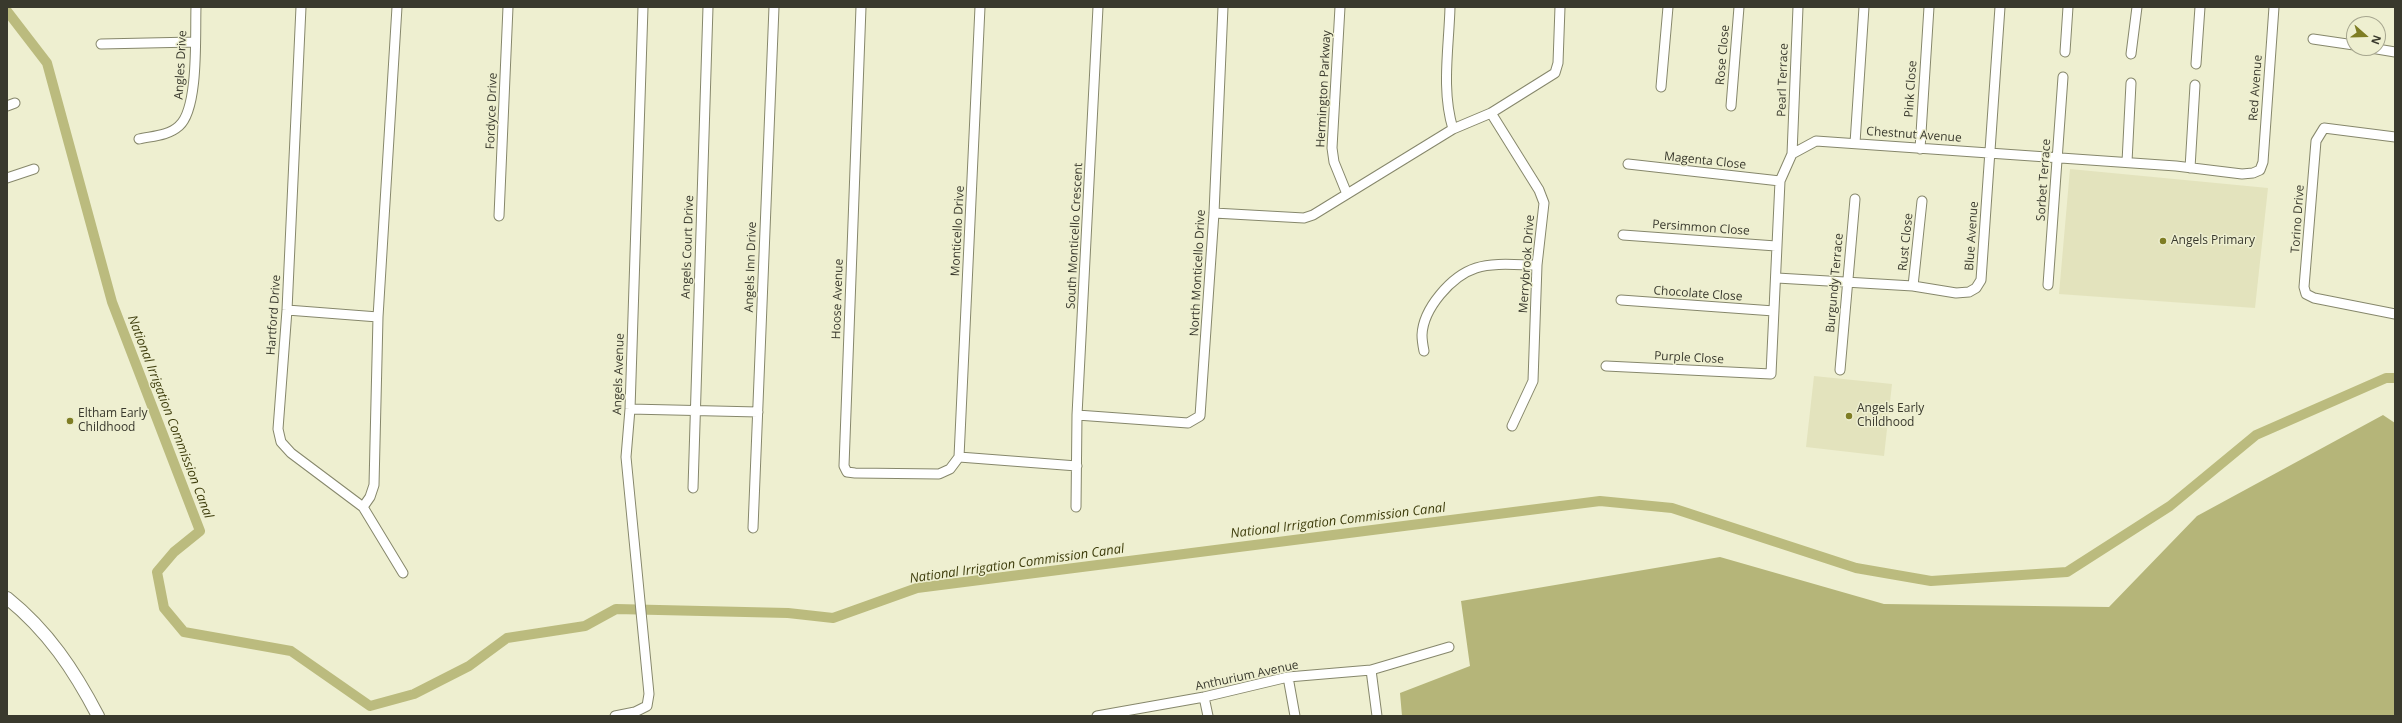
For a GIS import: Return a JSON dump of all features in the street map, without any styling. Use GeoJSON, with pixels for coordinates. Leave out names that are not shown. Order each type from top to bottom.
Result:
{"type":"FeatureCollection","features":[{"type":"Feature","properties":{"kind":"street","name":"Angles Drive"},"geometry":{"type":"LineString","coordinates":[[139,139],[169,133],[180,126],[188,115],[192,103],[196,7]]}},
{"type":"Feature","properties":{"kind":"street","name":"Hartford Drive"},"geometry":{"type":"LineString","coordinates":[[301,7],[287,310],[278,429],[281,442],[291,453],[363,507],[403,573]]}},
{"type":"Feature","properties":{"kind":"street"},"geometry":{"type":"LineString","coordinates":[[363,507],[370,497],[374,485],[378,317],[397,7]]}},
{"type":"Feature","properties":{"kind":"street","name":"Fordyce Drive"},"geometry":{"type":"LineString","coordinates":[[499,216],[508,7]]}},
{"type":"Feature","properties":{"kind":"street","name":"Angels Avenue"},"geometry":{"type":"LineString","coordinates":[[615,716],[635,712],[647,706],[650,694],[640,591],[631,521],[626,457],[630,409],[642,7]]}},
{"type":"Feature","properties":{"kind":"street","name":"Angels Court Drive"},"geometry":{"type":"LineString","coordinates":[[692,488],[708,7]]}},
{"type":"Feature","properties":{"kind":"street","name":"Angels Inn Drive"},"geometry":{"type":"LineString","coordinates":[[754,528],[774,7]]}},
{"type":"Feature","properties":{"kind":"street","name":"Hoose Avenue"},"geometry":{"type":"LineString","coordinates":[[861,7],[844,466],[847,472],[855,473],[939,474],[950,470],[959,457]]}},
{"type":"Feature","properties":{"kind":"street","name":"Monticello Drive"},"geometry":{"type":"LineString","coordinates":[[959,457],[980,7]]}},
{"type":"Feature","properties":{"kind":"street","name":"South Monticello Crescent"},"geometry":{"type":"LineString","coordinates":[[1076,507],[1078,415],[1098,7]]}},
{"type":"Feature","properties":{"kind":"street","name":"North Monticello Drive"},"geometry":{"type":"LineString","coordinates":[[1078,415],[1188,423],[1200,416],[1214,213],[1223,7]]}},
{"type":"Feature","properties":{"kind":"street","name":"Hermington Parkway"},"geometry":{"type":"LineString","coordinates":[[1340,7],[1332,148],[1334,162],[1347,194]]}},
{"type":"Feature","properties":{"kind":"street"},"geometry":{"type":"LineString","coordinates":[[1450,7],[1446,95],[1448,111],[1453,129]]}},
{"type":"Feature","properties":{"kind":"street"},"geometry":{"type":"LineString","coordinates":[[1214,213],[1304,218],[1313,215],[1453,129],[1491,113],[1555,73],[1558,63],[1560,7]]}},
{"type":"Feature","properties":{"kind":"street"},"geometry":{"type":"LineString","coordinates":[[1661,87],[1668,7]]}},
{"type":"Feature","properties":{"kind":"street","name":"Rose Close"},"geometry":{"type":"LineString","coordinates":[[1731,106],[1739,7]]}},
{"type":"Feature","properties":{"kind":"street","name":"Pearl Terrace"},"geometry":{"type":"LineString","coordinates":[[1792,154],[1798,7]]}},
{"type":"Feature","properties":{"kind":"street"},"geometry":{"type":"LineString","coordinates":[[1855,143],[1864,7]]}},
{"type":"Feature","properties":{"kind":"street","name":"Pink Close"},"geometry":{"type":"LineString","coordinates":[[1920,149],[1929,7]]}},
{"type":"Feature","properties":{"kind":"street","name":"Blue Avenue"},"geometry":{"type":"LineString","coordinates":[[1777,278],[1913,286],[1956,293],[1968,292],[1976,288],[1981,280],[2000,7]]}},
{"type":"Feature","properties":{"kind":"street"},"geometry":{"type":"LineString","coordinates":[[2065,52],[2068,7]]}},
{"type":"Feature","properties":{"kind":"street"},"geometry":{"type":"LineString","coordinates":[[2132,54],[2137,7]]}},
{"type":"Feature","properties":{"kind":"street"},"geometry":{"type":"LineString","coordinates":[[2196,64],[2200,7]]}},
{"type":"Feature","properties":{"kind":"street","name":"Red Avenue"},"geometry":{"type":"LineString","coordinates":[[2260,170],[2263,162],[2274,7]]}},
{"type":"Feature","properties":{"kind":"street"},"geometry":{"type":"LineString","coordinates":[[2313,39],[2346,44]]}},
{"type":"Feature","properties":{"kind":"street"},"geometry":{"type":"LineString","coordinates":[[101,44],[194,42]]}},
{"type":"Feature","properties":{"kind":"street","name":"Sorbet Terrace"},"geometry":{"type":"LineString","coordinates":[[2048,285],[2063,77]]}},
{"type":"Feature","properties":{"kind":"street"},"geometry":{"type":"LineString","coordinates":[[2127,162],[2131,83]]}},
{"type":"Feature","properties":{"kind":"street"},"geometry":{"type":"LineString","coordinates":[[2190,168],[2195,85]]}},
{"type":"Feature","properties":{"kind":"street","name":"Merrybrook Drive"},"geometry":{"type":"LineString","coordinates":[[1491,113],[1539,190],[1544,203],[1537,265],[1533,381],[1512,426]]}},
{"type":"Feature","properties":{"kind":"street","name":"Torino Drive"},"geometry":{"type":"LineString","coordinates":[[2395,137],[2324,128],[2319,133],[2316,141],[2304,287],[2306,294],[2314,298],[2395,314]]}},
{"type":"Feature","properties":{"kind":"street","name":"Chestnut Avenue"},"geometry":{"type":"LineString","coordinates":[[1792,154],[1816,141],[2127,162],[2242,174],[2253,173],[2260,170]]}},
{"type":"Feature","properties":{"kind":"street"},"geometry":{"type":"LineString","coordinates":[[1774,311],[1777,278],[1776,246],[1780,181],[1792,154]]}},
{"type":"Feature","properties":{"kind":"street","name":"Magenta Close"},"geometry":{"type":"LineString","coordinates":[[1628,164],[1780,181]]}},
{"type":"Feature","properties":{"kind":"street"},"geometry":{"type":"LineString","coordinates":[[7,178],[34,169]]}},
{"type":"Feature","properties":{"kind":"street","name":"Burgundy Terrace"},"geometry":{"type":"LineString","coordinates":[[1840,370],[1855,199]]}},
{"type":"Feature","properties":{"kind":"street","name":"Rust Close"},"geometry":{"type":"LineString","coordinates":[[1913,286],[1922,201]]}},
{"type":"Feature","properties":{"kind":"street","name":"Persimmon Close"},"geometry":{"type":"LineString","coordinates":[[1624,234],[1776,246]]}},
{"type":"Feature","properties":{"kind":"street"},"geometry":{"type":"LineString","coordinates":[[1424,351],[1422,335],[1427,315],[1440,294],[1452,282],[1475,268],[1491,265],[1537,265]]}},
{"type":"Feature","properties":{"kind":"street","name":"Chocolate Close"},"geometry":{"type":"LineString","coordinates":[[1621,300],[1774,311]]}},
{"type":"Feature","properties":{"kind":"street"},"geometry":{"type":"LineString","coordinates":[[287,310],[378,317]]}},
{"type":"Feature","properties":{"kind":"street","name":"Purple Close"},"geometry":{"type":"LineString","coordinates":[[1606,366],[1771,374],[1774,311]]}},
{"type":"Feature","properties":{"kind":"street"},"geometry":{"type":"LineString","coordinates":[[630,409],[758,412]]}},
{"type":"Feature","properties":{"kind":"street"},"geometry":{"type":"LineString","coordinates":[[959,457],[1077,466]]}},
{"type":"Feature","properties":{"kind":"street"},"geometry":{"type":"LineString","coordinates":[[7,598],[22,610],[49,638],[75,673],[98,716]]}},
{"type":"Feature","properties":{"kind":"street","name":"Anthurium Avenue"},"geometry":{"type":"LineString","coordinates":[[1097,716],[1204,697],[1288,677],[1371,670],[1448,647]]}},
{"type":"Feature","properties":{"kind":"street"},"geometry":{"type":"LineString","coordinates":[[1371,670],[1377,716]]}},
{"type":"Feature","properties":{"kind":"street"},"geometry":{"type":"LineString","coordinates":[[1288,677],[1295,716]]}},
{"type":"Feature","properties":{"kind":"street"},"geometry":{"type":"LineString","coordinates":[[1204,697],[1208,716]]}},
{"type":"Feature","properties":{"kind":"shaded area","name":"Angels Primary"},"geometry":{"type":"Polygon","coordinates":[[[2070,169],[2268,188],[2255,308],[2059,294],[2070,169]]]}},
{"type":"Feature","properties":{"kind":"shaded area","name":"Angels Early Childhood"},"geometry":{"type":"Polygon","coordinates":[[[1814,376],[1892,384],[1884,456],[1806,447],[1814,376]]]}},
{"type":"Feature","properties":{"kind":"shaded area"},"geometry":{"type":"Polygon","coordinates":[[[2383,415],[2395,423],[2395,716],[1402,716],[1400,693],[1470,666],[1461,601],[1720,557],[1884,604],[2109,607],[2197,516],[2383,415]]]}},
{"type":"Feature","properties":{"kind":"waterway","name":"National Irrigation Commission Canal"},"geometry":{"type":"LineString","coordinates":[[7,11],[47,63],[112,302],[200,531],[174,552],[157,572],[164,608],[184,632],[291,651],[370,706],[414,694],[469,666],[507,638],[585,626],[616,609],[788,613],[833,618],[917,588],[1600,501],[1672,508],[1856,568],[1931,581],[2067,572],[2170,506],[2256,435],[2386,378],[2395,378]]}},
{"type":"Feature","properties":{"kind":"place","name":"Angels Primary"},"geometry":{"type":"Point","coordinates":[2163,241]}},
{"type":"Feature","properties":{"kind":"place","name":"Angels Early Childhood"},"geometry":{"type":"Point","coordinates":[1849,416]}},
{"type":"Feature","properties":{"kind":"place","name":"Eltham Early Childhood"},"geometry":{"type":"Point","coordinates":[70,421]}}]}
